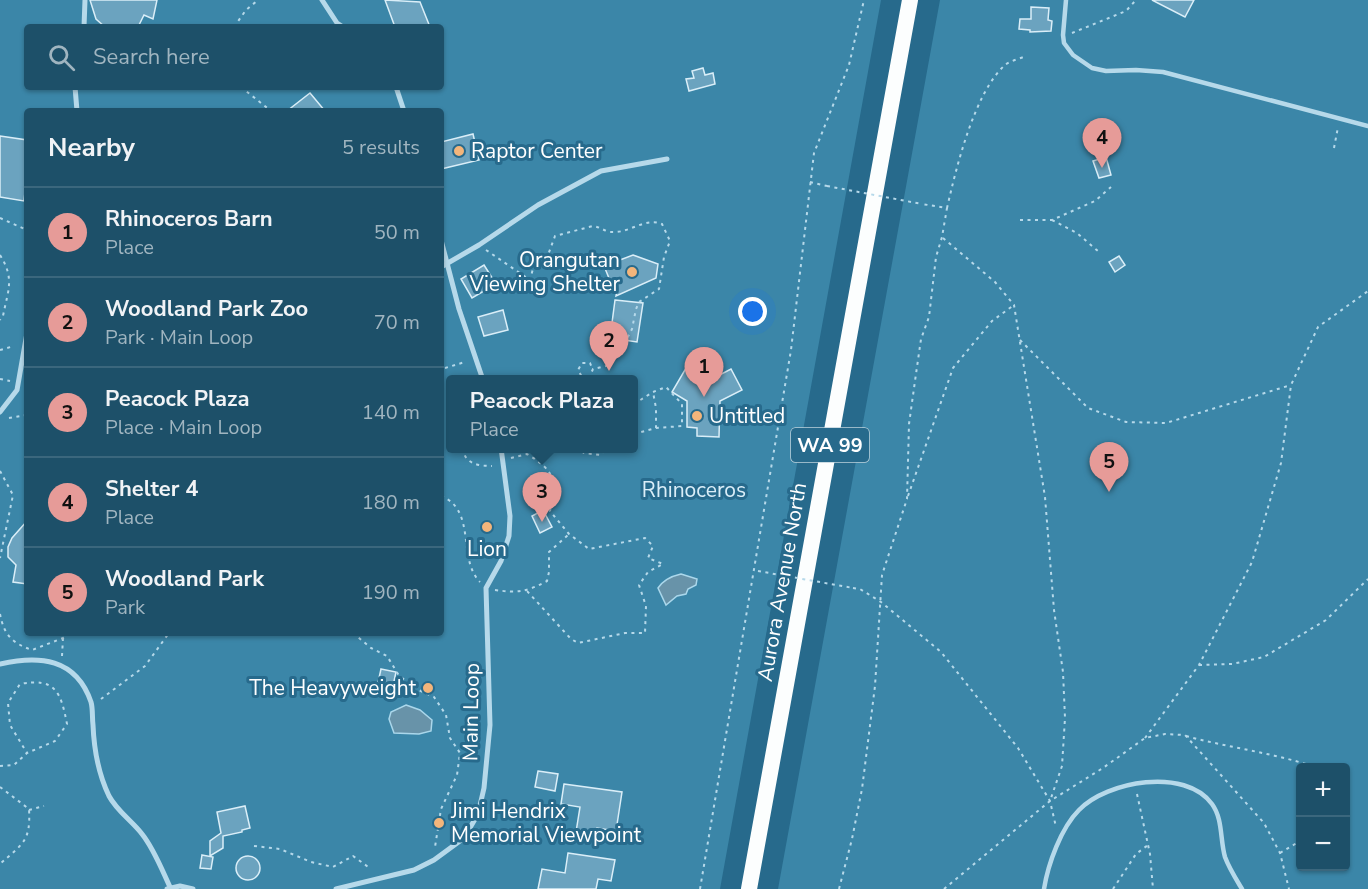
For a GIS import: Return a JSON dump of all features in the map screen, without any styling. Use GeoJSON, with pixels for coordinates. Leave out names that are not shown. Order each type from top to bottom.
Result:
{"type":"FeatureCollection","features":[{"type":"Feature","properties":{"kind":"highway","name":"Aurora Avenue North"},"geometry":{"type":"LineString","coordinates":[[749,889],[910,0]]}},
{"type":"Feature","properties":{"kind":"street"},"geometry":{"type":"LineString","coordinates":[[84,24],[85,0]]}},
{"type":"Feature","properties":{"kind":"street"},"geometry":{"type":"LineString","coordinates":[[322,0],[338,24]]}},
{"type":"Feature","properties":{"kind":"street"},"geometry":{"type":"LineString","coordinates":[[75,90],[76,108]]}},
{"type":"Feature","properties":{"kind":"street"},"geometry":{"type":"LineString","coordinates":[[397,90],[403,108]]}},
{"type":"Feature","properties":{"kind":"street"},"geometry":{"type":"LineString","coordinates":[[444,266],[538,205],[601,171],[667,159]]}},
{"type":"Feature","properties":{"kind":"street"},"geometry":{"type":"LineString","coordinates":[[444,251],[459,309],[481,375]]}},
{"type":"Feature","properties":{"kind":"street"},"geometry":{"type":"LineString","coordinates":[[0,412],[17,390],[24,353]]}},
{"type":"Feature","properties":{"kind":"street"},"geometry":{"type":"LineString","coordinates":[[486,588],[501,561],[509,536],[510,516],[502,453]]}},
{"type":"Feature","properties":{"kind":"street","name":"Main Loop"},"geometry":{"type":"LineString","coordinates":[[336,889],[414,870],[434,860],[470,831],[478,814],[484,788],[490,724],[486,588]]}},
{"type":"Feature","properties":{"kind":"street"},"geometry":{"type":"LineString","coordinates":[[0,664],[29,659],[62,665],[78,679],[92,706],[96,762],[113,803],[145,838],[168,888],[180,886],[193,889]]}},
{"type":"Feature","properties":{"kind":"lane"},"geometry":{"type":"LineString","coordinates":[[1066,0],[1064,43],[1073,56],[1092,68],[1106,71],[1163,72],[1368,126]]}},
{"type":"Feature","properties":{"kind":"lane"},"geometry":{"type":"LineString","coordinates":[[1044,889],[1052,858],[1079,810],[1108,791],[1159,781],[1188,788],[1204,796],[1212,804],[1217,814],[1225,855],[1242,889]]}},
{"type":"Feature","properties":{"kind":"path"},"geometry":{"type":"LineString","coordinates":[[236,24],[246,10],[258,0]]}},
{"type":"Feature","properties":{"kind":"path"},"geometry":{"type":"LineString","coordinates":[[700,889],[756,571],[791,350],[814,153],[849,65],[864,0]]}},
{"type":"Feature","properties":{"kind":"path"},"geometry":{"type":"LineString","coordinates":[[1063,35],[1126,11],[1136,0]]}},
{"type":"Feature","properties":{"kind":"path"},"geometry":{"type":"LineString","coordinates":[[907,499],[909,424],[921,339],[928,317],[936,257],[957,165],[976,110],[992,83],[1005,65],[1026,56]]}},
{"type":"Feature","properties":{"kind":"path"},"geometry":{"type":"LineString","coordinates":[[245,90],[267,108]]}},
{"type":"Feature","properties":{"kind":"path"},"geometry":{"type":"LineString","coordinates":[[1334,148],[1339,118]]}},
{"type":"Feature","properties":{"kind":"path"},"geometry":{"type":"LineString","coordinates":[[810,182],[947,208]]}},
{"type":"Feature","properties":{"kind":"path"},"geometry":{"type":"LineString","coordinates":[[1020,220],[1052,220],[1095,201],[1111,187]]}},
{"type":"Feature","properties":{"kind":"path"},"geometry":{"type":"LineString","coordinates":[[0,218],[24,229]]}},
{"type":"Feature","properties":{"kind":"path"},"geometry":{"type":"LineString","coordinates":[[1052,220],[1077,233],[1099,252]]}},
{"type":"Feature","properties":{"kind":"path"},"geometry":{"type":"LineString","coordinates":[[479,245],[530,280],[535,261],[548,255],[555,236],[593,226],[598,226],[602,231],[616,232],[654,222],[662,224],[670,245],[664,258],[659,289],[639,302],[632,329],[619,354],[606,366],[593,369],[590,375]]}},
{"type":"Feature","properties":{"kind":"path"},"geometry":{"type":"LineString","coordinates":[[942,237],[995,282],[1014,305],[1045,497],[1054,610],[1063,672],[1065,718],[1062,766],[1050,801],[944,889]]}},
{"type":"Feature","properties":{"kind":"path"},"geometry":{"type":"LineString","coordinates":[[0,255],[7,267],[10,279],[3,316],[0,320]]}},
{"type":"Feature","properties":{"kind":"path"},"geometry":{"type":"LineString","coordinates":[[1144,738],[1199,665],[1252,562],[1281,463],[1291,385],[1318,327],[1368,291]]}},
{"type":"Feature","properties":{"kind":"path"},"geometry":{"type":"LineString","coordinates":[[839,889],[852,839],[868,748],[882,575],[953,368],[992,321],[1014,305]]}},
{"type":"Feature","properties":{"kind":"path"},"geometry":{"type":"LineString","coordinates":[[1020,340],[1088,408],[1126,422],[1166,423],[1291,385]]}},
{"type":"Feature","properties":{"kind":"path"},"geometry":{"type":"LineString","coordinates":[[0,350],[11,345],[24,348]]}},
{"type":"Feature","properties":{"kind":"path"},"geometry":{"type":"LineString","coordinates":[[445,368],[475,359]]}},
{"type":"Feature","properties":{"kind":"path"},"geometry":{"type":"LineString","coordinates":[[581,375],[578,370],[582,363],[590,363],[593,369]]}},
{"type":"Feature","properties":{"kind":"path"},"geometry":{"type":"LineString","coordinates":[[0,380],[6,380]]}},
{"type":"Feature","properties":{"kind":"path"},"geometry":{"type":"LineString","coordinates":[[638,401],[666,387],[682,404],[682,426],[656,428],[638,433]]}},
{"type":"Feature","properties":{"kind":"path"},"geometry":{"type":"LineString","coordinates":[[653,392],[656,428]]}},
{"type":"Feature","properties":{"kind":"path"},"geometry":{"type":"LineString","coordinates":[[0,420],[24,416]]}},
{"type":"Feature","properties":{"kind":"path"},"geometry":{"type":"LineString","coordinates":[[464,453],[465,458],[472,463],[491,466],[514,456],[527,454],[547,468],[555,484],[550,511],[569,534],[590,549],[645,538],[653,546],[648,558],[663,564],[648,572],[639,585],[646,606],[645,633],[625,633],[578,643],[571,639],[527,591]]}},
{"type":"Feature","properties":{"kind":"path"},"geometry":{"type":"LineString","coordinates":[[534,458],[544,453]]}},
{"type":"Feature","properties":{"kind":"path"},"geometry":{"type":"LineString","coordinates":[[584,453],[601,455],[602,453]]}},
{"type":"Feature","properties":{"kind":"path"},"geometry":{"type":"LineString","coordinates":[[0,471],[13,495],[0,558]]}},
{"type":"Feature","properties":{"kind":"path"},"geometry":{"type":"LineString","coordinates":[[444,498],[452,502],[459,511],[471,571],[486,588],[511,592],[527,591],[547,580],[549,552],[569,534]]}},
{"type":"Feature","properties":{"kind":"path"},"geometry":{"type":"LineString","coordinates":[[756,571],[860,590],[881,602],[941,652],[1018,748],[1050,801],[1060,841]]}},
{"type":"Feature","properties":{"kind":"path"},"geometry":{"type":"LineString","coordinates":[[1199,665],[1232,664],[1264,657],[1326,620],[1368,579]]}},
{"type":"Feature","properties":{"kind":"path"},"geometry":{"type":"LineString","coordinates":[[0,614],[1,625],[15,644],[32,650],[65,636]]}},
{"type":"Feature","properties":{"kind":"path"},"geometry":{"type":"LineString","coordinates":[[92,706],[145,666],[167,636]]}},
{"type":"Feature","properties":{"kind":"path"},"geometry":{"type":"LineString","coordinates":[[357,636],[371,648],[387,656],[398,674],[412,687],[434,697],[446,716],[450,738],[460,753],[457,775],[441,809],[434,860]]}},
{"type":"Feature","properties":{"kind":"path"},"geometry":{"type":"LineString","coordinates":[[62,665],[63,638]]}},
{"type":"Feature","properties":{"kind":"path"},"geometry":{"type":"LineString","coordinates":[[0,766],[14,765],[27,753],[55,741],[67,724],[62,698],[51,685],[32,681],[20,684],[8,703],[10,725],[27,753]]}},
{"type":"Feature","properties":{"kind":"path"},"geometry":{"type":"LineString","coordinates":[[1185,735],[1219,745],[1303,763]]}},
{"type":"Feature","properties":{"kind":"path"},"geometry":{"type":"LineString","coordinates":[[1135,784],[1148,845],[1153,889]]}},
{"type":"Feature","properties":{"kind":"path"},"geometry":{"type":"LineString","coordinates":[[0,786],[29,810],[30,825],[26,840],[0,864]]}},
{"type":"Feature","properties":{"kind":"path"},"geometry":{"type":"LineString","coordinates":[[29,810],[44,806]]}},
{"type":"Feature","properties":{"kind":"path"},"geometry":{"type":"LineString","coordinates":[[1280,853],[1296,843]]}},
{"type":"Feature","properties":{"kind":"path"},"geometry":{"type":"LineString","coordinates":[[1113,889],[1136,854],[1148,845]]}},
{"type":"Feature","properties":{"kind":"path"},"geometry":{"type":"LineString","coordinates":[[254,846],[280,849],[311,862],[333,867],[353,856],[364,866],[387,877]]}},
{"type":"Feature","properties":{"kind":"green space","name":"Rhinoceros"},"geometry":{"type":"Polygon","coordinates":[[[0,0],[881,0],[720,889],[0,889],[0,0]]]}},
{"type":"Feature","properties":{"kind":"green space"},"geometry":{"type":"Polygon","coordinates":[[[940,0],[1368,0],[1368,889],[778,889],[940,0]]]}},
{"type":"Feature","properties":{"kind":"shaded area"},"geometry":{"type":"Polygon","coordinates":[[[681,574],[697,579],[696,585],[688,589],[686,594],[677,596],[666,605],[658,588],[668,578],[681,574]]]}},
{"type":"Feature","properties":{"kind":"shaded area"},"geometry":{"type":"Polygon","coordinates":[[[406,705],[420,710],[432,720],[431,731],[419,734],[394,733],[389,719],[391,712],[406,705]]]}},
{"type":"Feature","properties":{"kind":"building"},"geometry":{"type":"Polygon","coordinates":[[[90,0],[157,0],[153,19],[144,15],[140,24],[102,24],[96,19],[90,0]]]}},
{"type":"Feature","properties":{"kind":"building"},"geometry":{"type":"Polygon","coordinates":[[[385,0],[420,2],[429,24],[394,24],[385,0]]]}},
{"type":"Feature","properties":{"kind":"building"},"geometry":{"type":"Polygon","coordinates":[[[1152,0],[1194,0],[1185,17],[1152,0]]]}},
{"type":"Feature","properties":{"kind":"building"},"geometry":{"type":"Polygon","coordinates":[[[1031,7],[1049,8],[1048,20],[1052,21],[1051,31],[1030,32],[1030,30],[1019,29],[1020,19],[1031,19],[1031,7]]]}},
{"type":"Feature","properties":{"kind":"building"},"geometry":{"type":"Polygon","coordinates":[[[703,68],[705,75],[713,73],[715,84],[689,91],[686,79],[694,78],[692,71],[703,68]]]}},
{"type":"Feature","properties":{"kind":"building"},"geometry":{"type":"Polygon","coordinates":[[[310,93],[322,108],[291,108],[310,93]]]}},
{"type":"Feature","properties":{"kind":"building","name":"Raptor Center"},"geometry":{"type":"Polygon","coordinates":[[[473,134],[479,160],[444,168],[444,141],[473,134]]]}},
{"type":"Feature","properties":{"kind":"building"},"geometry":{"type":"Polygon","coordinates":[[[0,136],[24,140],[24,201],[0,197],[0,136]]]}},
{"type":"Feature","properties":{"kind":"building"},"geometry":{"type":"Polygon","coordinates":[[[1106,157],[1111,175],[1099,178],[1093,161],[1106,157]]]}},
{"type":"Feature","properties":{"kind":"building","name":"Orangutan Viewing Shelter"},"geometry":{"type":"Polygon","coordinates":[[[633,255],[658,264],[656,278],[616,296],[618,284],[611,283],[604,266],[633,255]]]}},
{"type":"Feature","properties":{"kind":"building"},"geometry":{"type":"Polygon","coordinates":[[[1119,256],[1125,265],[1115,272],[1109,262],[1119,256]]]}},
{"type":"Feature","properties":{"kind":"building"},"geometry":{"type":"Polygon","coordinates":[[[484,265],[496,284],[472,298],[461,279],[484,265]]]}},
{"type":"Feature","properties":{"kind":"building"},"geometry":{"type":"Polygon","coordinates":[[[615,300],[643,303],[637,342],[610,338],[615,300]]]}},
{"type":"Feature","properties":{"kind":"building"},"geometry":{"type":"Polygon","coordinates":[[[503,310],[508,330],[484,336],[478,317],[503,310]]]}},
{"type":"Feature","properties":{"kind":"building"},"geometry":{"type":"Polygon","coordinates":[[[689,363],[707,373],[710,380],[731,369],[742,390],[720,401],[719,437],[697,436],[697,428],[687,427],[687,401],[672,392],[689,363]]]}},
{"type":"Feature","properties":{"kind":"building"},"geometry":{"type":"Polygon","coordinates":[[[543,510],[552,527],[540,533],[532,516],[543,510]]]}},
{"type":"Feature","properties":{"kind":"building"},"geometry":{"type":"Polygon","coordinates":[[[24,524],[24,584],[13,582],[16,565],[8,557],[8,547],[12,538],[24,524]]]}},
{"type":"Feature","properties":{"kind":"building"},"geometry":{"type":"Polygon","coordinates":[[[381,669],[396,672],[391,695],[376,692],[381,669]]]}},
{"type":"Feature","properties":{"kind":"building"},"geometry":{"type":"Polygon","coordinates":[[[538,771],[558,774],[555,791],[535,787],[538,771]]]}},
{"type":"Feature","properties":{"kind":"building"},"geometry":{"type":"Polygon","coordinates":[[[564,784],[622,792],[616,831],[597,828],[596,835],[576,832],[580,807],[561,804],[564,784]]]}},
{"type":"Feature","properties":{"kind":"building"},"geometry":{"type":"Polygon","coordinates":[[[245,806],[250,828],[223,836],[223,848],[210,856],[210,841],[221,833],[217,812],[245,806]]]}},
{"type":"Feature","properties":{"kind":"building"},"geometry":{"type":"Polygon","coordinates":[[[568,853],[615,860],[611,881],[598,879],[596,889],[538,889],[542,869],[565,873],[568,853]]]}},
{"type":"Feature","properties":{"kind":"building"},"geometry":{"type":"Polygon","coordinates":[[[202,855],[213,857],[211,869],[200,868],[202,855]]]}},
{"type":"Feature","properties":{"kind":"building"},"geometry":{"type":"Polygon","coordinates":[[[248,856],[253,857],[259,863],[259,873],[253,879],[248,880],[243,879],[237,873],[236,868],[237,863],[243,857],[248,856]]]}},
{"type":"Feature","properties":{"kind":"place","name":"Raptor Center"},"geometry":{"type":"Point","coordinates":[459,151]}},
{"type":"Feature","properties":{"kind":"place","name":"Shelter 4"},"geometry":{"type":"Point","coordinates":[1102,168]}},
{"type":"Feature","properties":{"kind":"place","name":"Orangutan Viewing Shelter"},"geometry":{"type":"Point","coordinates":[632,272]}},
{"type":"Feature","properties":{"kind":"place","name":"Woodland Park Zoo"},"geometry":{"type":"Point","coordinates":[609,371]}},
{"type":"Feature","properties":{"kind":"place","name":"Rhinoceros Barn"},"geometry":{"type":"Point","coordinates":[704,397]}},
{"type":"Feature","properties":{"kind":"place","name":"Untitled"},"geometry":{"type":"Point","coordinates":[697,416]}},
{"type":"Feature","properties":{"kind":"place","name":"Woodland Park"},"geometry":{"type":"Point","coordinates":[1109,492]}},
{"type":"Feature","properties":{"kind":"place","name":"Peacock Plaza"},"geometry":{"type":"Point","coordinates":[542,522]}},
{"type":"Feature","properties":{"kind":"place","name":"Lion"},"geometry":{"type":"Point","coordinates":[487,527]}},
{"type":"Feature","properties":{"kind":"place","name":"The Heavyweight"},"geometry":{"type":"Point","coordinates":[428,688]}},
{"type":"Feature","properties":{"kind":"place","name":"Jimi Hendrix Memorial Viewpoint"},"geometry":{"type":"Point","coordinates":[439,823]}}]}
